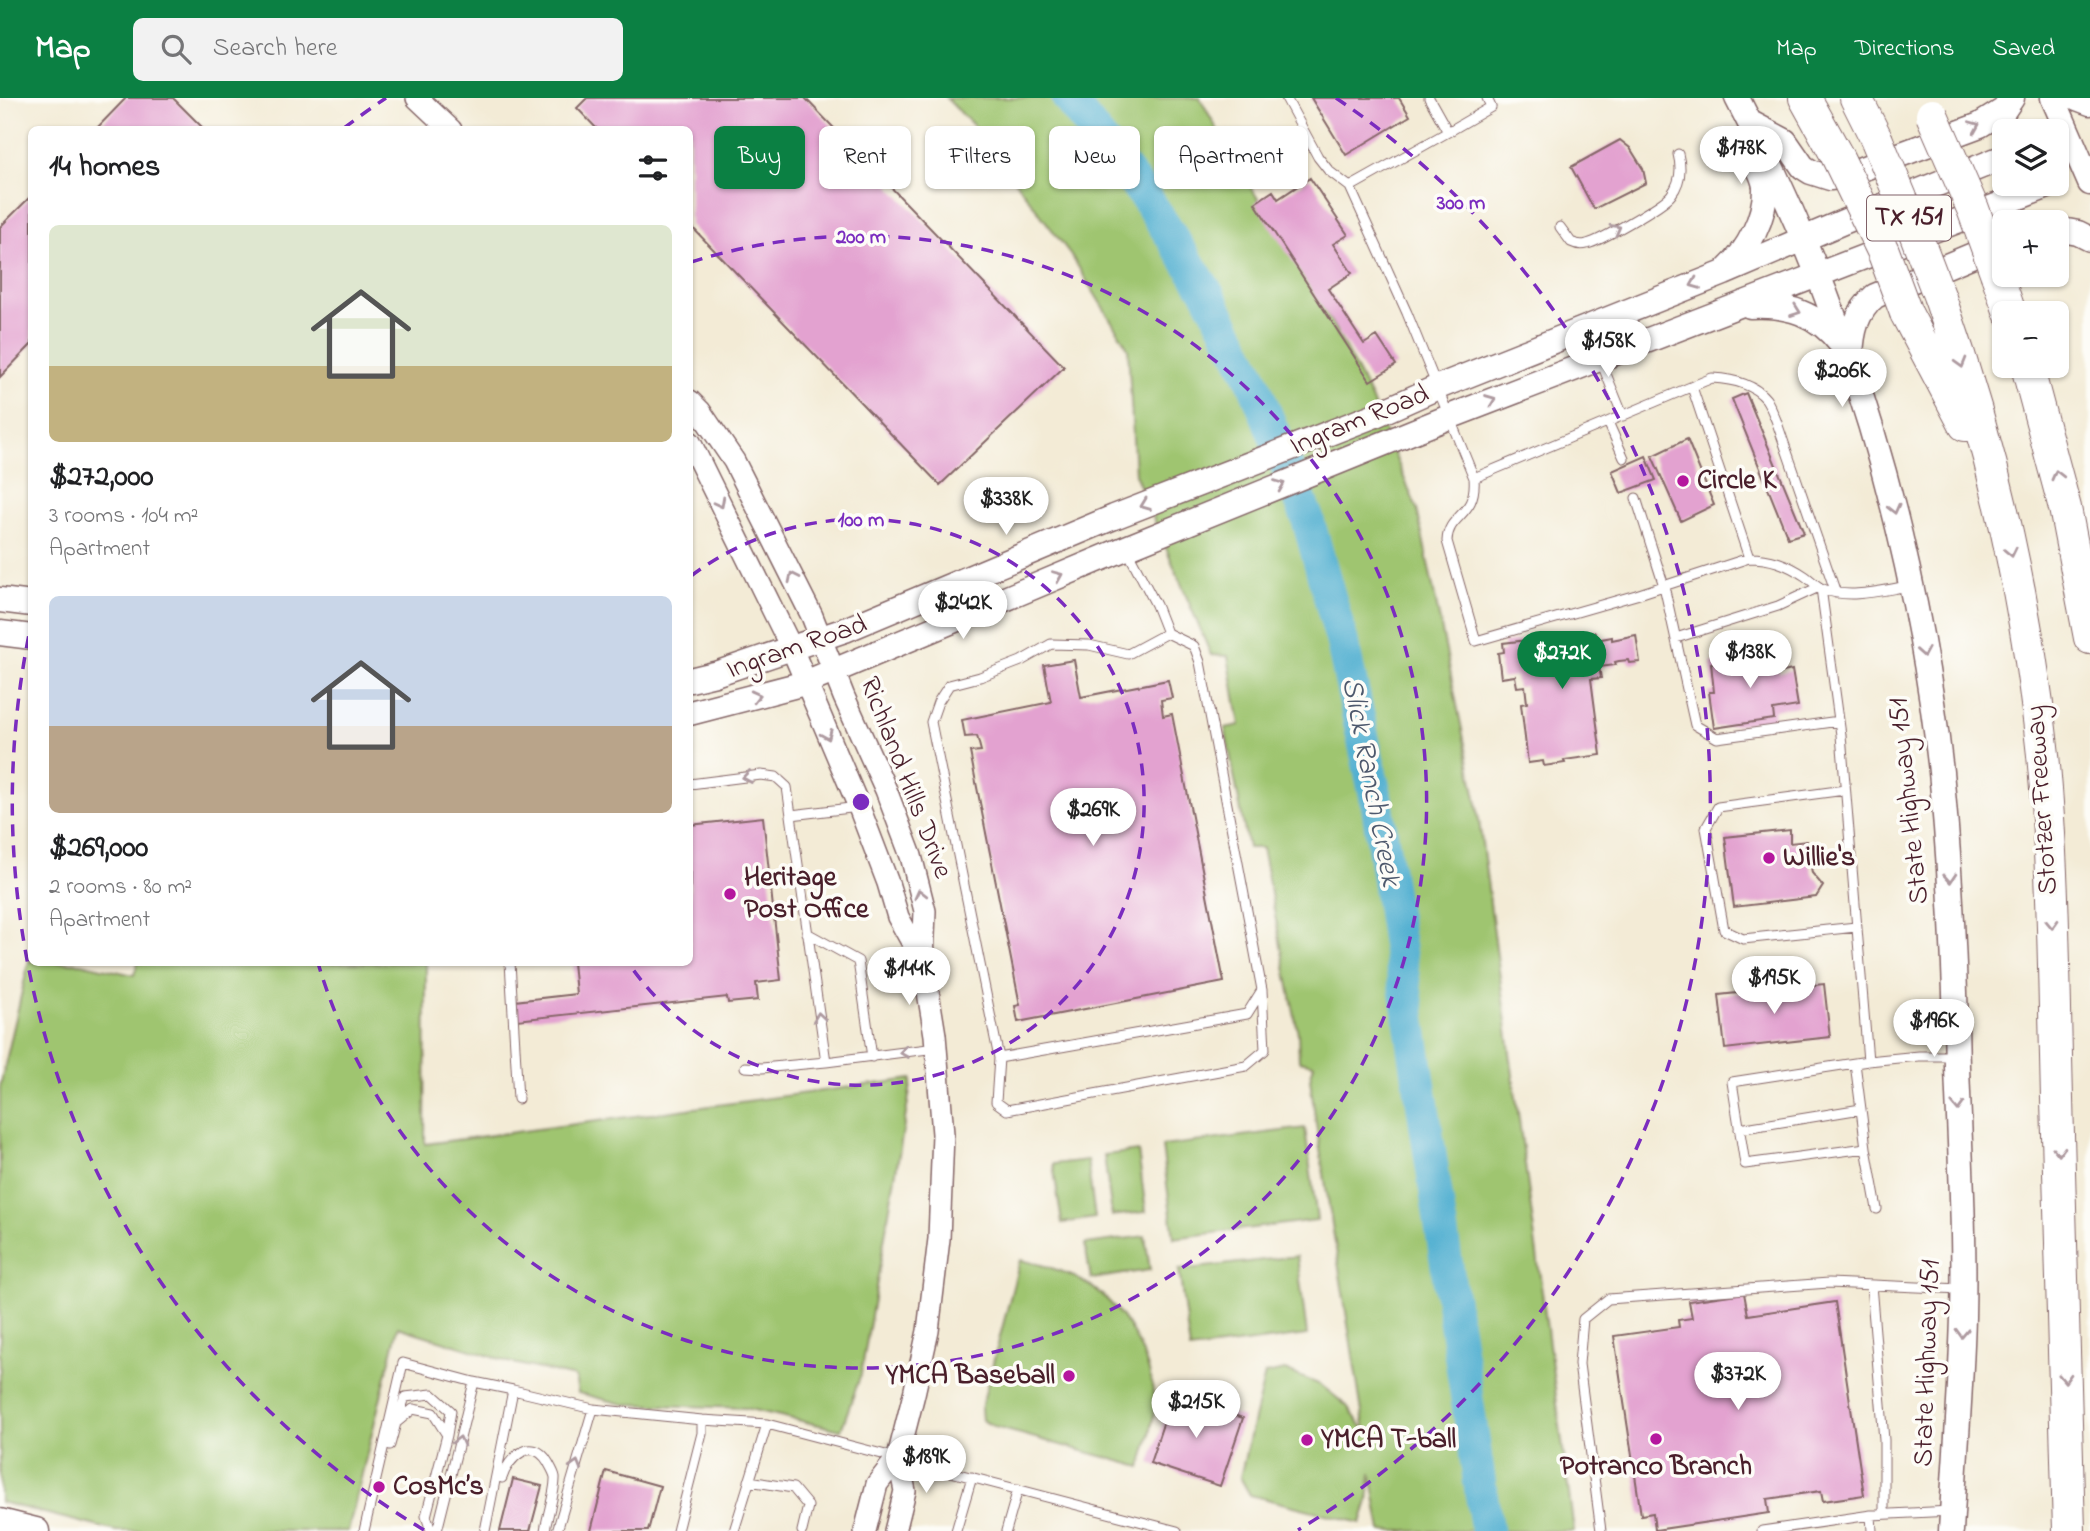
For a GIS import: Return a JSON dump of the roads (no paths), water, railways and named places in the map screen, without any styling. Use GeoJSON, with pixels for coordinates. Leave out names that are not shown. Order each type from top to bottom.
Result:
{"type":"FeatureCollection","features":[{"type":"Feature","properties":{"kind":"highway"},"geometry":{"type":"LineString","coordinates":[[1805,98],[1878,240],[1906,313],[1996,485]]}},
{"type":"Feature","properties":{"kind":"highway","name":"Stotzer Freeway"},"geometry":{"type":"LineString","coordinates":[[1856,98],[1911,222],[1958,352],[1996,485],[2030,653],[2047,813],[2069,1531]]}},
{"type":"Feature","properties":{"kind":"highway","name":"TX 151"},"geometry":{"type":"LineString","coordinates":[[1928,106],[1968,198],[2006,301]]}},
{"type":"Feature","properties":{"kind":"highway"},"geometry":{"type":"LineString","coordinates":[[2030,378],[2065,508],[2090,638]]}},
{"type":"Feature","properties":{"kind":"main road","name":"State Highway 151"},"geometry":{"type":"LineString","coordinates":[[1738,98],[1818,274],[1877,443],[1911,585],[1930,694],[1941,773],[1950,875],[1957,1056],[1963,1289],[1952,1521]]}},
{"type":"Feature","properties":{"kind":"main road"},"geometry":{"type":"LineString","coordinates":[[1724,273],[1748,244],[1759,218],[1763,199],[1763,178],[1743,138],[1751,123],[1785,141],[1803,167],[1830,178],[1840,177],[1980,125],[2004,110],[2012,98]]}},
{"type":"Feature","properties":{"kind":"main road"},"geometry":{"type":"LineString","coordinates":[[2053,98],[2072,130],[2088,173]]}},
{"type":"Feature","properties":{"kind":"main road"},"geometry":{"type":"LineString","coordinates":[[2077,98],[2090,103]]}},
{"type":"Feature","properties":{"kind":"main road","name":"Ingram Road"},"geometry":{"type":"LineString","coordinates":[[693,679],[821,639],[1114,517],[1373,416],[1438,387],[1992,162]]}},
{"type":"Feature","properties":{"kind":"main road","name":"Ingram Road"},"geometry":{"type":"LineString","coordinates":[[2069,179],[2088,173]]}},
{"type":"Feature","properties":{"kind":"main road","name":"Ingram Road"},"geometry":{"type":"LineString","coordinates":[[693,712],[805,682],[1449,417],[2021,196]]}},
{"type":"Feature","properties":{"kind":"main road"},"geometry":{"type":"LineString","coordinates":[[2069,231],[2090,239]]}},
{"type":"Feature","properties":{"kind":"main road"},"geometry":{"type":"LineString","coordinates":[[1850,360],[1856,321],[1864,307],[1875,296],[1992,247]]}},
{"type":"Feature","properties":{"kind":"main road"},"geometry":{"type":"LineString","coordinates":[[1729,308],[1774,305],[1802,312],[1831,333],[1850,360]]}},
{"type":"Feature","properties":{"kind":"main road"},"geometry":{"type":"LineString","coordinates":[[1114,517],[1126,548]]}},
{"type":"Feature","properties":{"kind":"main road"},"geometry":{"type":"LineString","coordinates":[[0,600],[28,604]]}},
{"type":"Feature","properties":{"kind":"main road"},"geometry":{"type":"LineString","coordinates":[[0,634],[28,637]]}},
{"type":"Feature","properties":{"kind":"main road"},"geometry":{"type":"LineString","coordinates":[[0,1522],[36,1531]]}},
{"type":"Feature","properties":{"kind":"street"},"geometry":{"type":"LineString","coordinates":[[417,98],[448,126]]}},
{"type":"Feature","properties":{"kind":"street","name":"Richland Hills Drive"},"geometry":{"type":"LineString","coordinates":[[693,404],[734,461],[821,639],[886,790],[911,856],[925,911],[923,961],[936,1048],[943,1134],[939,1239],[928,1331],[898,1457],[877,1484],[865,1531]]}},
{"type":"Feature","properties":{"kind":"street","name":"Richland Hills Drive"},"geometry":{"type":"LineString","coordinates":[[693,448],[792,649],[859,807],[898,917],[923,961]]}},
{"type":"Feature","properties":{"kind":"street","name":"Richland Hills Drive"},"geometry":{"type":"LineString","coordinates":[[895,1531],[905,1491],[898,1457]]}},
{"type":"Feature","properties":{"kind":"lane"},"geometry":{"type":"LineString","coordinates":[[1286,98],[1318,157],[1329,171],[1350,187],[1383,257],[1475,478],[1471,504],[1449,529],[1447,541],[1476,641],[1749,558],[1766,558],[1779,562],[1820,587],[1836,593],[1879,591],[1911,585]]}},
{"type":"Feature","properties":{"kind":"lane"},"geometry":{"type":"LineString","coordinates":[[1429,98],[1448,132]]}},
{"type":"Feature","properties":{"kind":"lane"},"geometry":{"type":"LineString","coordinates":[[1350,187],[1491,107],[1486,98]]}},
{"type":"Feature","properties":{"kind":"lane"},"geometry":{"type":"LineString","coordinates":[[1560,227],[1571,242],[1586,245],[1661,204],[1672,193],[1680,178],[1678,154]]}},
{"type":"Feature","properties":{"kind":"lane"},"geometry":{"type":"LineString","coordinates":[[1600,358],[1623,416]]}},
{"type":"Feature","properties":{"kind":"lane"},"geometry":{"type":"LineString","coordinates":[[1475,478],[1712,378],[1729,379],[1749,385],[1765,398],[1776,420],[1836,593]]}},
{"type":"Feature","properties":{"kind":"lane"},"geometry":{"type":"LineString","coordinates":[[1692,387],[1749,558]]}},
{"type":"Feature","properties":{"kind":"lane"},"geometry":{"type":"LineString","coordinates":[[1608,422],[1624,458]]}},
{"type":"Feature","properties":{"kind":"lane"},"geometry":{"type":"LineString","coordinates":[[1636,498],[1664,586],[1695,725],[1717,738],[1839,721]]}},
{"type":"Feature","properties":{"kind":"lane"},"geometry":{"type":"LineString","coordinates":[[1126,548],[1156,605],[1167,633],[1194,646],[1200,662],[1262,990],[1265,1050],[1246,1066],[1007,1110],[996,1102],[999,1058],[931,722],[938,702],[949,685],[980,677],[1021,661],[1051,644],[1089,645],[1128,654],[1167,633]]}},
{"type":"Feature","properties":{"kind":"lane"},"geometry":{"type":"LineString","coordinates":[[1676,638],[1778,606],[1820,587]]}},
{"type":"Feature","properties":{"kind":"lane"},"geometry":{"type":"LineString","coordinates":[[1820,587],[1839,721],[1868,1061]]}},
{"type":"Feature","properties":{"kind":"lane"},"geometry":{"type":"LineString","coordinates":[[693,784],[761,775],[776,777],[787,787],[826,1062]]}},
{"type":"Feature","properties":{"kind":"lane"},"geometry":{"type":"LineString","coordinates":[[1845,790],[1718,807],[1706,828],[1724,930],[1743,939],[1856,927]]}},
{"type":"Feature","properties":{"kind":"lane"},"geometry":{"type":"LineString","coordinates":[[791,815],[859,807]]}},
{"type":"Feature","properties":{"kind":"lane"},"geometry":{"type":"LineString","coordinates":[[807,933],[858,961],[873,1057]]}},
{"type":"Feature","properties":{"kind":"lane"},"geometry":{"type":"LineString","coordinates":[[510,966],[518,1099]]}},
{"type":"Feature","properties":{"kind":"lane"},"geometry":{"type":"LineString","coordinates":[[999,1058],[1247,1013],[1262,990]]}},
{"type":"Feature","properties":{"kind":"lane"},"geometry":{"type":"LineString","coordinates":[[745,1067],[826,1062],[936,1048]]}},
{"type":"Feature","properties":{"kind":"lane"},"geometry":{"type":"LineString","coordinates":[[1866,1148],[1745,1164],[1732,1082],[1868,1061],[1919,1056],[1957,1056]]}},
{"type":"Feature","properties":{"kind":"lane"},"geometry":{"type":"LineString","coordinates":[[1855,1063],[1877,1209]]}},
{"type":"Feature","properties":{"kind":"lane"},"geometry":{"type":"LineString","coordinates":[[1740,1129],[1861,1109]]}},
{"type":"Feature","properties":{"kind":"lane"},"geometry":{"type":"LineString","coordinates":[[1601,1531],[1579,1364],[1583,1319],[1608,1299],[1829,1283],[1963,1289]]}},
{"type":"Feature","properties":{"kind":"lane"},"geometry":{"type":"LineString","coordinates":[[1871,1285],[1884,1440],[1884,1514]]}},
{"type":"Feature","properties":{"kind":"lane"},"geometry":{"type":"LineString","coordinates":[[365,1530],[403,1363],[593,1409],[767,1424],[1177,1531]]}},
{"type":"Feature","properties":{"kind":"lane"},"geometry":{"type":"LineString","coordinates":[[437,1531],[474,1382]]}},
{"type":"Feature","properties":{"kind":"lane"},"geometry":{"type":"LineString","coordinates":[[486,1528],[513,1390]]}},
{"type":"Feature","properties":{"kind":"lane"},"geometry":{"type":"LineString","coordinates":[[365,1530],[405,1397],[432,1394],[451,1411],[426,1516],[431,1531]]}},
{"type":"Feature","properties":{"kind":"lane"},"geometry":{"type":"LineString","coordinates":[[396,1423],[413,1409],[433,1413],[447,1435]]}},
{"type":"Feature","properties":{"kind":"lane"},"geometry":{"type":"LineString","coordinates":[[557,1531],[593,1409]]}},
{"type":"Feature","properties":{"kind":"lane"},"geometry":{"type":"LineString","coordinates":[[677,1531],[702,1433],[702,1420]]}},
{"type":"Feature","properties":{"kind":"lane"},"geometry":{"type":"LineString","coordinates":[[734,1531],[767,1424]]}},
{"type":"Feature","properties":{"kind":"lane"},"geometry":{"type":"LineString","coordinates":[[486,1528],[506,1466],[520,1451],[533,1450],[544,1455],[555,1476],[545,1531]]}},
{"type":"Feature","properties":{"kind":"lane"},"geometry":{"type":"LineString","coordinates":[[956,1531],[972,1477]]}},
{"type":"Feature","properties":{"kind":"lane"},"geometry":{"type":"LineString","coordinates":[[750,1481],[793,1488],[808,1506],[802,1531]]}},
{"type":"Feature","properties":{"kind":"lane"},"geometry":{"type":"LineString","coordinates":[[1006,1531],[1018,1489]]}},
{"type":"Feature","properties":{"kind":"lane"},"geometry":{"type":"LineString","coordinates":[[1871,1514],[1872,1531]]}},
{"type":"Feature","properties":{"kind":"lane"},"geometry":{"type":"LineString","coordinates":[[1762,1531],[1871,1514],[1952,1521]]}},
{"type":"Feature","properties":{"kind":"waterway","name":"Slick Ranch Creek"},"geometry":{"type":"LineString","coordinates":[[1068,98],[1147,199],[1207,292],[1252,379],[1307,517],[1342,641],[1377,803],[1487,1531]]}},
{"type":"Feature","properties":{"kind":"place","name":"Circle K"},"geometry":{"type":"Point","coordinates":[1683,481]}},
{"type":"Feature","properties":{"kind":"place","name":"Willie's"},"geometry":{"type":"Point","coordinates":[1769,858]}},
{"type":"Feature","properties":{"kind":"place","name":"Heritage Post Office"},"geometry":{"type":"Point","coordinates":[730,894]}},
{"type":"Feature","properties":{"kind":"place","name":"YMCA Baseball"},"geometry":{"type":"Point","coordinates":[1069,1376]}},
{"type":"Feature","properties":{"kind":"place","name":"Potranco Branch"},"geometry":{"type":"Point","coordinates":[1656,1439]}},
{"type":"Feature","properties":{"kind":"place","name":"YMCA T-ball"},"geometry":{"type":"Point","coordinates":[1307,1440]}},
{"type":"Feature","properties":{"kind":"place","name":"CosMc’s"},"geometry":{"type":"Point","coordinates":[379,1487]}}]}
